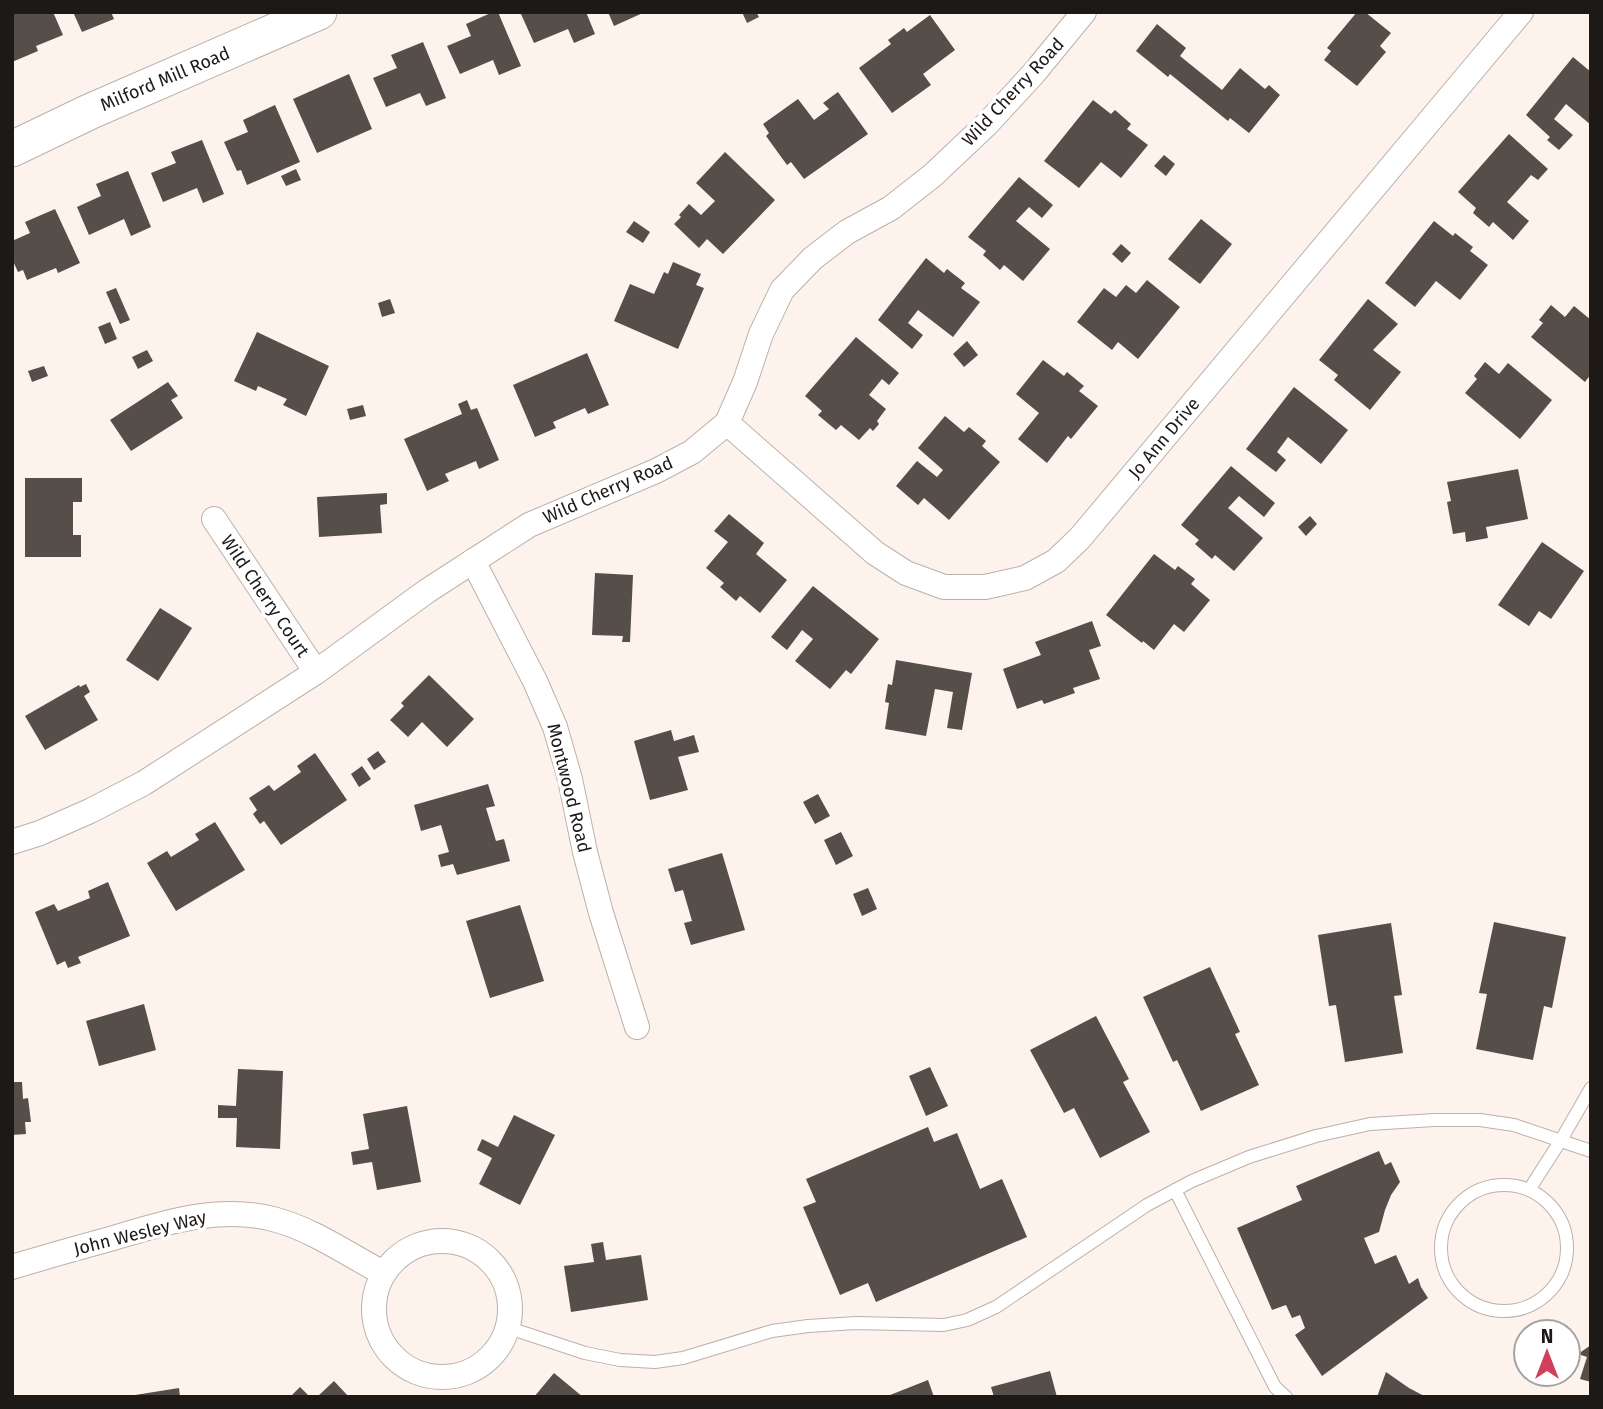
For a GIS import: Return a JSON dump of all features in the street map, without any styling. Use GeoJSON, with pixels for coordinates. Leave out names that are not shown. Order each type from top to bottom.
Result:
{"type":"FeatureCollection","features":[{"type":"Feature","properties":{"kind":"main road","name":"Milford Mill Road"},"geometry":{"type":"LineString","coordinates":[[12,149],[89,112],[319,12]]}},
{"type":"Feature","properties":{"kind":"street","name":"Wild Cherry Road"},"geometry":{"type":"LineString","coordinates":[[12,842],[90,811],[145,783],[316,672],[427,591],[529,525],[692,452],[727,423],[745,382],[761,334],[782,290],[813,258],[847,232],[891,208],[933,175],[987,124],[1034,74],[1084,12]]}},
{"type":"Feature","properties":{"kind":"street","name":"Jo Ann Drive"},"geometry":{"type":"LineString","coordinates":[[727,423],[875,553],[906,573],[944,587],[985,587],[1025,578],[1056,561],[1080,538],[1521,12]]}},
{"type":"Feature","properties":{"kind":"street","name":"Wild Cherry Court"},"geometry":{"type":"LineString","coordinates":[[214,519],[316,672]]}},
{"type":"Feature","properties":{"kind":"street","name":"Montwood Road"},"geometry":{"type":"LineString","coordinates":[[473,561],[536,681],[555,727],[601,913],[637,1027]]}},
{"type":"Feature","properties":{"kind":"street","name":"John Wesley Way"},"geometry":{"type":"LineString","coordinates":[[12,1267],[158,1225],[202,1216],[238,1213],[273,1219],[305,1230],[383,1273]]}},
{"type":"Feature","properties":{"kind":"street"},"geometry":{"type":"LineString","coordinates":[[448,1240],[474,1247],[492,1261],[506,1283],[511,1306],[509,1328],[498,1349],[486,1362],[469,1372],[443,1378],[422,1375],[405,1367],[390,1354],[379,1338],[373,1318],[374,1296],[383,1273],[399,1255],[427,1241],[448,1240]]}},
{"type":"Feature","properties":{"kind":"lane"},"geometry":{"type":"LineString","coordinates":[[1529,1190],[1562,1140],[1591,1088]]}},
{"type":"Feature","properties":{"kind":"lane"},"geometry":{"type":"LineString","coordinates":[[509,1328],[585,1353],[620,1360],[655,1362],[683,1358],[772,1331],[808,1326],[856,1323],[944,1325],[967,1320],[996,1307],[1147,1205],[1192,1181],[1249,1157],[1316,1136],[1370,1124],[1480,1120],[1514,1125],[1591,1151]]}},
{"type":"Feature","properties":{"kind":"lane"},"geometry":{"type":"LineString","coordinates":[[1511,1185],[1529,1190],[1552,1206],[1563,1225],[1568,1248],[1565,1267],[1555,1287],[1537,1303],[1510,1312],[1489,1310],[1472,1304],[1455,1289],[1442,1265],[1440,1242],[1445,1222],[1457,1204],[1474,1192],[1493,1186],[1511,1185]]}},
{"type":"Feature","properties":{"kind":"lane"},"geometry":{"type":"LineString","coordinates":[[1175,1190],[1275,1387],[1286,1397]]}},
{"type":"Feature","properties":{"kind":"building"},"geometry":{"type":"Polygon","coordinates":[[[12,12],[53,12],[63,35],[36,46],[38,51],[12,62],[12,12]]]}},
{"type":"Feature","properties":{"kind":"building"},"geometry":{"type":"Polygon","coordinates":[[[73,12],[111,12],[114,19],[82,32],[73,12]]]}},
{"type":"Feature","properties":{"kind":"building"},"geometry":{"type":"Polygon","coordinates":[[[498,12],[521,66],[499,75],[493,60],[460,74],[447,46],[471,36],[466,24],[498,12]]]}},
{"type":"Feature","properties":{"kind":"building"},"geometry":{"type":"Polygon","coordinates":[[[586,12],[595,34],[574,43],[568,29],[534,43],[521,14],[586,12]]]}},
{"type":"Feature","properties":{"kind":"building"},"geometry":{"type":"Polygon","coordinates":[[[608,12],[645,12],[614,26],[608,12]]]}},
{"type":"Feature","properties":{"kind":"building"},"geometry":{"type":"Polygon","coordinates":[[[742,12],[756,12],[759,17],[747,23],[742,12]]]}},
{"type":"Feature","properties":{"kind":"building"},"geometry":{"type":"Polygon","coordinates":[[[1357,12],[1365,12],[1391,33],[1380,46],[1386,52],[1357,86],[1324,60],[1331,51],[1327,48],[1357,12]]]}},
{"type":"Feature","properties":{"kind":"building"},"geometry":{"type":"Polygon","coordinates":[[[930,15],[955,50],[923,74],[931,85],[892,113],[859,68],[891,44],[888,40],[904,28],[907,32],[930,15]]]}},
{"type":"Feature","properties":{"kind":"building"},"geometry":{"type":"Polygon","coordinates":[[[1157,24],[1186,48],[1180,56],[1222,90],[1240,68],[1265,89],[1269,85],[1280,95],[1249,133],[1230,118],[1228,121],[1170,74],[1168,77],[1136,51],[1157,24]]]}},
{"type":"Feature","properties":{"kind":"building"},"geometry":{"type":"Polygon","coordinates":[[[423,42],[446,98],[426,106],[420,93],[386,107],[373,78],[397,68],[391,55],[423,42]]]}},
{"type":"Feature","properties":{"kind":"building"},"geometry":{"type":"Polygon","coordinates":[[[1573,57],[1591,72],[1591,125],[1566,104],[1554,119],[1573,135],[1559,150],[1547,140],[1550,137],[1526,115],[1573,57]]]}},
{"type":"Feature","properties":{"kind":"building"},"geometry":{"type":"Polygon","coordinates":[[[349,74],[372,129],[317,153],[293,99],[349,74]]]}},
{"type":"Feature","properties":{"kind":"building"},"geometry":{"type":"Polygon","coordinates":[[[838,92],[868,134],[804,179],[791,162],[787,165],[766,136],[769,133],[763,124],[798,99],[814,120],[829,109],[823,103],[838,92]]]}},
{"type":"Feature","properties":{"kind":"building"},"geometry":{"type":"Polygon","coordinates":[[[1093,100],[1111,114],[1115,110],[1131,124],[1127,129],[1148,145],[1121,178],[1101,162],[1079,188],[1044,161],[1093,100]]]}},
{"type":"Feature","properties":{"kind":"building"},"geometry":{"type":"Polygon","coordinates":[[[275,105],[300,162],[247,185],[241,170],[237,171],[224,142],[248,132],[243,120],[275,105]]]}},
{"type":"Feature","properties":{"kind":"building"},"geometry":{"type":"Polygon","coordinates":[[[1509,134],[1548,169],[1538,180],[1531,175],[1507,202],[1529,221],[1513,240],[1493,222],[1489,227],[1473,213],[1476,208],[1458,192],[1509,134]]]}},
{"type":"Feature","properties":{"kind":"building"},"geometry":{"type":"Polygon","coordinates":[[[202,140],[224,194],[203,203],[197,188],[163,202],[151,173],[176,163],[171,152],[202,140]]]}},
{"type":"Feature","properties":{"kind":"building"},"geometry":{"type":"Polygon","coordinates":[[[725,152],[775,200],[723,254],[707,239],[699,248],[674,224],[689,204],[701,215],[715,201],[696,183],[725,152]]]}},
{"type":"Feature","properties":{"kind":"building"},"geometry":{"type":"Polygon","coordinates":[[[1164,155],[1175,164],[1166,176],[1154,166],[1164,155]]]}},
{"type":"Feature","properties":{"kind":"building"},"geometry":{"type":"Polygon","coordinates":[[[296,169],[301,180],[286,186],[281,176],[296,169]]]}},
{"type":"Feature","properties":{"kind":"building"},"geometry":{"type":"Polygon","coordinates":[[[128,171],[151,227],[131,236],[124,219],[89,235],[77,207],[101,196],[96,184],[128,171]]]}},
{"type":"Feature","properties":{"kind":"building"},"geometry":{"type":"Polygon","coordinates":[[[1019,177],[1053,205],[1042,218],[1029,207],[1016,221],[1050,249],[1023,281],[1004,265],[1000,270],[983,255],[986,251],[968,237],[1019,177]]]}},
{"type":"Feature","properties":{"kind":"building"},"geometry":{"type":"Polygon","coordinates":[[[55,209],[80,263],[58,273],[56,268],[27,280],[23,270],[18,272],[12,259],[12,241],[30,233],[25,222],[55,209]]]}},
{"type":"Feature","properties":{"kind":"building"},"geometry":{"type":"Polygon","coordinates":[[[1201,219],[1232,244],[1200,284],[1168,259],[1201,219]]]}},
{"type":"Feature","properties":{"kind":"building"},"geometry":{"type":"Polygon","coordinates":[[[634,221],[650,232],[643,243],[626,232],[634,221]]]}},
{"type":"Feature","properties":{"kind":"building"},"geometry":{"type":"Polygon","coordinates":[[[1434,221],[1473,247],[1470,251],[1488,265],[1460,300],[1436,281],[1415,307],[1385,283],[1434,221]]]}},
{"type":"Feature","properties":{"kind":"building"},"geometry":{"type":"Polygon","coordinates":[[[1121,244],[1131,253],[1122,263],[1112,254],[1121,244]]]}},
{"type":"Feature","properties":{"kind":"building"},"geometry":{"type":"Polygon","coordinates":[[[926,258],[944,273],[947,269],[965,283],[961,288],[980,302],[953,337],[918,310],[908,323],[923,335],[912,349],[878,320],[926,258]]]}},
{"type":"Feature","properties":{"kind":"building"},"geometry":{"type":"Polygon","coordinates":[[[673,262],[701,274],[696,285],[704,288],[678,349],[614,321],[630,284],[654,294],[664,272],[668,274],[673,262]]]}},
{"type":"Feature","properties":{"kind":"building"},"geometry":{"type":"Polygon","coordinates":[[[1147,280],[1180,307],[1138,359],[1118,342],[1112,350],[1077,322],[1104,288],[1116,297],[1126,285],[1136,293],[1147,280]]]}},
{"type":"Feature","properties":{"kind":"building"},"geometry":{"type":"Polygon","coordinates":[[[116,288],[130,320],[120,324],[106,292],[116,288]]]}},
{"type":"Feature","properties":{"kind":"building"},"geometry":{"type":"Polygon","coordinates":[[[390,299],[395,313],[382,317],[378,303],[390,299]]]}},
{"type":"Feature","properties":{"kind":"building"},"geometry":{"type":"Polygon","coordinates":[[[1368,299],[1398,324],[1373,350],[1401,372],[1370,410],[1334,380],[1338,375],[1319,360],[1368,299]]]}},
{"type":"Feature","properties":{"kind":"building"},"geometry":{"type":"Polygon","coordinates":[[[1551,305],[1565,317],[1574,306],[1591,320],[1591,374],[1585,382],[1531,337],[1543,323],[1539,320],[1551,305]]]}},
{"type":"Feature","properties":{"kind":"building"},"geometry":{"type":"Polygon","coordinates":[[[110,322],[117,339],[105,344],[98,327],[110,322]]]}},
{"type":"Feature","properties":{"kind":"building"},"geometry":{"type":"Polygon","coordinates":[[[257,332],[329,366],[306,416],[283,405],[287,399],[258,386],[256,391],[234,381],[257,332]]]}},
{"type":"Feature","properties":{"kind":"building"},"geometry":{"type":"Polygon","coordinates":[[[856,337],[899,373],[889,385],[882,379],[869,395],[886,409],[873,431],[870,428],[859,440],[841,425],[836,430],[818,415],[822,411],[805,396],[856,337]]]}},
{"type":"Feature","properties":{"kind":"building"},"geometry":{"type":"Polygon","coordinates":[[[967,341],[978,355],[964,367],[953,354],[967,341]]]}},
{"type":"Feature","properties":{"kind":"building"},"geometry":{"type":"Polygon","coordinates":[[[147,350],[153,361],[138,369],[132,357],[147,350]]]}},
{"type":"Feature","properties":{"kind":"building"},"geometry":{"type":"Polygon","coordinates":[[[587,353],[609,405],[588,414],[585,408],[553,422],[556,428],[535,437],[513,385],[587,353]]]}},
{"type":"Feature","properties":{"kind":"building"},"geometry":{"type":"Polygon","coordinates":[[[1043,360],[1064,376],[1067,372],[1084,386],[1079,391],[1098,406],[1071,439],[1068,436],[1047,463],[1018,439],[1039,413],[1016,394],[1043,360]]]}},
{"type":"Feature","properties":{"kind":"building"},"geometry":{"type":"Polygon","coordinates":[[[1485,362],[1499,374],[1508,363],[1552,400],[1520,439],[1465,393],[1477,379],[1474,376],[1485,362]]]}},
{"type":"Feature","properties":{"kind":"building"},"geometry":{"type":"Polygon","coordinates":[[[44,366],[48,376],[32,382],[28,371],[44,366]]]}},
{"type":"Feature","properties":{"kind":"building"},"geometry":{"type":"Polygon","coordinates":[[[168,382],[178,396],[171,400],[183,418],[131,451],[110,420],[168,382]]]}},
{"type":"Feature","properties":{"kind":"building"},"geometry":{"type":"Polygon","coordinates":[[[1294,387],[1348,430],[1321,464],[1288,437],[1277,452],[1286,460],[1276,472],[1246,449],[1294,387]]]}},
{"type":"Feature","properties":{"kind":"building"},"geometry":{"type":"Polygon","coordinates":[[[467,400],[471,410],[477,408],[499,460],[479,469],[476,461],[445,474],[449,481],[427,491],[404,439],[462,414],[458,404],[467,400]]]}},
{"type":"Feature","properties":{"kind":"building"},"geometry":{"type":"Polygon","coordinates":[[[363,405],[366,416],[350,420],[347,409],[363,405]]]}},
{"type":"Feature","properties":{"kind":"building"},"geometry":{"type":"Polygon","coordinates":[[[945,416],[964,432],[969,427],[986,441],[982,446],[1000,462],[949,520],[924,498],[918,505],[896,486],[917,461],[937,477],[943,470],[918,448],[945,416]]]}},
{"type":"Feature","properties":{"kind":"building"},"geometry":{"type":"Polygon","coordinates":[[[1231,466],[1275,503],[1264,517],[1239,496],[1228,508],[1263,538],[1234,571],[1215,555],[1212,559],[1195,544],[1199,540],[1181,525],[1231,466]]]}},
{"type":"Feature","properties":{"kind":"building"},"geometry":{"type":"Polygon","coordinates":[[[1518,469],[1528,519],[1486,527],[1488,538],[1466,542],[1465,532],[1453,534],[1447,502],[1451,501],[1447,482],[1518,469]]]}},
{"type":"Feature","properties":{"kind":"building"},"geometry":{"type":"Polygon","coordinates":[[[25,478],[82,478],[82,502],[73,502],[73,535],[81,535],[81,557],[25,557],[25,478]]]}},
{"type":"Feature","properties":{"kind":"building"},"geometry":{"type":"Polygon","coordinates":[[[387,493],[387,504],[380,505],[382,533],[319,537],[317,497],[387,493]]]}},
{"type":"Feature","properties":{"kind":"building"},"geometry":{"type":"Polygon","coordinates":[[[729,514],[764,543],[756,554],[787,580],[760,613],[740,596],[736,601],[720,587],[724,583],[706,568],[728,542],[714,531],[729,514]]]}},
{"type":"Feature","properties":{"kind":"building"},"geometry":{"type":"Polygon","coordinates":[[[1310,516],[1317,524],[1306,536],[1298,527],[1310,516]]]}},
{"type":"Feature","properties":{"kind":"building"},"geometry":{"type":"Polygon","coordinates":[[[1542,542],[1584,571],[1551,619],[1539,611],[1529,626],[1498,605],[1542,542]]]}},
{"type":"Feature","properties":{"kind":"building"},"geometry":{"type":"Polygon","coordinates":[[[1154,554],[1175,570],[1178,566],[1195,579],[1191,584],[1210,600],[1184,632],[1174,624],[1154,650],[1106,615],[1154,554]]]}},
{"type":"Feature","properties":{"kind":"building"},"geometry":{"type":"Polygon","coordinates":[[[595,573],[633,575],[630,642],[622,642],[623,636],[592,635],[595,573]]]}},
{"type":"Feature","properties":{"kind":"building"},"geometry":{"type":"Polygon","coordinates":[[[813,586],[879,639],[851,674],[846,670],[830,689],[795,661],[813,639],[802,630],[787,650],[771,637],[813,586]]]}},
{"type":"Feature","properties":{"kind":"building"},"geometry":{"type":"Polygon","coordinates":[[[160,608],[192,628],[158,681],[126,660],[160,608]]]}},
{"type":"Feature","properties":{"kind":"building"},"geometry":{"type":"Polygon","coordinates":[[[1092,621],[1101,646],[1089,650],[1100,679],[1073,688],[1075,693],[1044,704],[1042,700],[1017,709],[1003,669],[1041,655],[1035,642],[1092,621]]]}},
{"type":"Feature","properties":{"kind":"building"},"geometry":{"type":"Polygon","coordinates":[[[896,660],[972,673],[962,730],[947,728],[953,692],[935,689],[926,736],[885,729],[889,703],[885,702],[888,684],[892,685],[896,660]]]}},
{"type":"Feature","properties":{"kind":"building"},"geometry":{"type":"Polygon","coordinates":[[[429,675],[474,719],[447,747],[422,722],[408,737],[390,720],[404,706],[401,703],[429,675]]]}},
{"type":"Feature","properties":{"kind":"building"},"geometry":{"type":"Polygon","coordinates":[[[86,684],[90,692],[84,696],[98,720],[45,750],[25,716],[79,685],[80,687],[86,684]]]}},
{"type":"Feature","properties":{"kind":"building"},"geometry":{"type":"Polygon","coordinates":[[[671,730],[674,741],[694,735],[699,752],[678,757],[688,790],[650,800],[634,741],[671,730]]]}},
{"type":"Feature","properties":{"kind":"building"},"geometry":{"type":"Polygon","coordinates":[[[378,751],[386,762],[374,770],[367,759],[378,751]]]}},
{"type":"Feature","properties":{"kind":"building"},"geometry":{"type":"Polygon","coordinates":[[[315,753],[347,800],[281,845],[264,821],[260,824],[253,814],[257,810],[249,798],[269,785],[274,791],[301,772],[297,766],[315,753]]]}},
{"type":"Feature","properties":{"kind":"building"},"geometry":{"type":"Polygon","coordinates":[[[362,766],[371,779],[359,787],[351,774],[362,766]]]}},
{"type":"Feature","properties":{"kind":"building"},"geometry":{"type":"Polygon","coordinates":[[[488,784],[495,806],[486,808],[496,841],[504,839],[510,861],[457,875],[453,864],[441,867],[438,855],[449,852],[441,825],[421,831],[414,805],[488,784]]]}},
{"type":"Feature","properties":{"kind":"building"},"geometry":{"type":"Polygon","coordinates":[[[818,794],[830,816],[815,824],[803,802],[818,794]]]}},
{"type":"Feature","properties":{"kind":"building"},"geometry":{"type":"Polygon","coordinates":[[[215,822],[245,870],[176,911],[147,863],[167,851],[171,857],[199,840],[195,834],[215,822]]]}},
{"type":"Feature","properties":{"kind":"building"},"geometry":{"type":"Polygon","coordinates":[[[841,832],[853,856],[836,865],[824,840],[841,832]]]}},
{"type":"Feature","properties":{"kind":"building"},"geometry":{"type":"Polygon","coordinates":[[[722,853],[745,930],[691,945],[684,923],[692,921],[683,890],[675,892],[668,869],[722,853]]]}},
{"type":"Feature","properties":{"kind":"building"},"geometry":{"type":"Polygon","coordinates":[[[108,882],[130,936],[78,957],[81,963],[68,968],[65,961],[57,965],[35,912],[54,904],[58,911],[90,898],[88,891],[108,882]]]}},
{"type":"Feature","properties":{"kind":"building"},"geometry":{"type":"Polygon","coordinates":[[[868,888],[877,909],[862,916],[853,894],[868,888]]]}},
{"type":"Feature","properties":{"kind":"building"},"geometry":{"type":"Polygon","coordinates":[[[520,905],[544,981],[490,998],[466,921],[520,905]]]}},
{"type":"Feature","properties":{"kind":"building"},"geometry":{"type":"Polygon","coordinates":[[[1494,922],[1566,937],[1552,1008],[1544,1006],[1533,1060],[1476,1049],[1487,994],[1479,993],[1494,922]]]}},
{"type":"Feature","properties":{"kind":"building"},"geometry":{"type":"Polygon","coordinates":[[[1391,923],[1402,995],[1394,996],[1403,1053],[1345,1062],[1336,1005],[1329,1006],[1318,935],[1391,923]]]}},
{"type":"Feature","properties":{"kind":"building"},"geometry":{"type":"Polygon","coordinates":[[[1210,967],[1240,1032],[1235,1034],[1259,1085],[1201,1111],[1177,1060],[1173,1062],[1143,997],[1210,967]]]}},
{"type":"Feature","properties":{"kind":"building"},"geometry":{"type":"Polygon","coordinates":[[[144,1004],[156,1050],[99,1066],[86,1021],[144,1004]]]}},
{"type":"Feature","properties":{"kind":"building"},"geometry":{"type":"Polygon","coordinates":[[[1096,1016],[1129,1079],[1123,1082],[1150,1132],[1100,1158],[1074,1108],[1064,1113],[1030,1050],[1096,1016]]]}},
{"type":"Feature","properties":{"kind":"building"},"geometry":{"type":"Polygon","coordinates":[[[930,1067],[948,1106],[926,1116],[909,1076],[930,1067]]]}},
{"type":"Feature","properties":{"kind":"building"},"geometry":{"type":"Polygon","coordinates":[[[238,1069],[283,1071],[280,1149],[236,1147],[237,1118],[218,1118],[218,1105],[236,1106],[238,1069]]]}},
{"type":"Feature","properties":{"kind":"building"},"geometry":{"type":"Polygon","coordinates":[[[12,1082],[22,1082],[23,1099],[28,1098],[31,1122],[25,1122],[26,1134],[12,1135],[12,1082]]]}},
{"type":"Feature","properties":{"kind":"building"},"geometry":{"type":"Polygon","coordinates":[[[407,1106],[421,1182],[377,1190],[372,1162],[353,1165],[351,1152],[369,1149],[363,1114],[407,1106]]]}},
{"type":"Feature","properties":{"kind":"building"},"geometry":{"type":"Polygon","coordinates":[[[514,1115],[555,1135],[520,1205],[479,1184],[492,1158],[477,1150],[482,1139],[498,1147],[514,1115]]]}},
{"type":"Feature","properties":{"kind":"building"},"geometry":{"type":"Polygon","coordinates":[[[928,1127],[934,1142],[957,1133],[980,1189],[1002,1179],[1027,1237],[876,1302],[868,1283],[840,1295],[803,1207],[816,1202],[806,1179],[928,1127]]]}},
{"type":"Feature","properties":{"kind":"building"},"geometry":{"type":"Polygon","coordinates":[[[1379,1151],[1385,1165],[1391,1162],[1400,1182],[1391,1195],[1379,1232],[1364,1238],[1375,1264],[1396,1255],[1409,1284],[1418,1278],[1428,1298],[1322,1376],[1295,1335],[1305,1328],[1300,1315],[1292,1318],[1286,1305],[1272,1310],[1237,1228],[1302,1200],[1296,1186],[1379,1151]]]}},
{"type":"Feature","properties":{"kind":"building"},"geometry":{"type":"Polygon","coordinates":[[[603,1242],[606,1260],[641,1255],[648,1300],[571,1312],[564,1266],[594,1262],[591,1244],[603,1242]]]}},
{"type":"Feature","properties":{"kind":"building"},"geometry":{"type":"Polygon","coordinates":[[[1591,1345],[1591,1382],[1582,1380],[1587,1357],[1582,1355],[1582,1351],[1591,1345]]]}},
{"type":"Feature","properties":{"kind":"building"},"geometry":{"type":"Polygon","coordinates":[[[1050,1371],[1057,1397],[994,1397],[991,1387],[1050,1371]]]}},
{"type":"Feature","properties":{"kind":"building"},"geometry":{"type":"Polygon","coordinates":[[[1386,1372],[1409,1388],[1426,1397],[1377,1397],[1386,1372]]]}},
{"type":"Feature","properties":{"kind":"building"},"geometry":{"type":"Polygon","coordinates":[[[554,1373],[583,1397],[534,1397],[554,1373]]]}},
{"type":"Feature","properties":{"kind":"building"},"geometry":{"type":"Polygon","coordinates":[[[928,1380],[934,1397],[885,1397],[928,1380]]]}},
{"type":"Feature","properties":{"kind":"building"},"geometry":{"type":"Polygon","coordinates":[[[334,1381],[349,1397],[317,1397],[334,1381]]]}},
{"type":"Feature","properties":{"kind":"building"},"geometry":{"type":"Polygon","coordinates":[[[300,1387],[310,1397],[290,1397],[300,1387]]]}},
{"type":"Feature","properties":{"kind":"building"},"geometry":{"type":"Polygon","coordinates":[[[179,1388],[180,1397],[135,1395],[179,1388]]]}}]}
